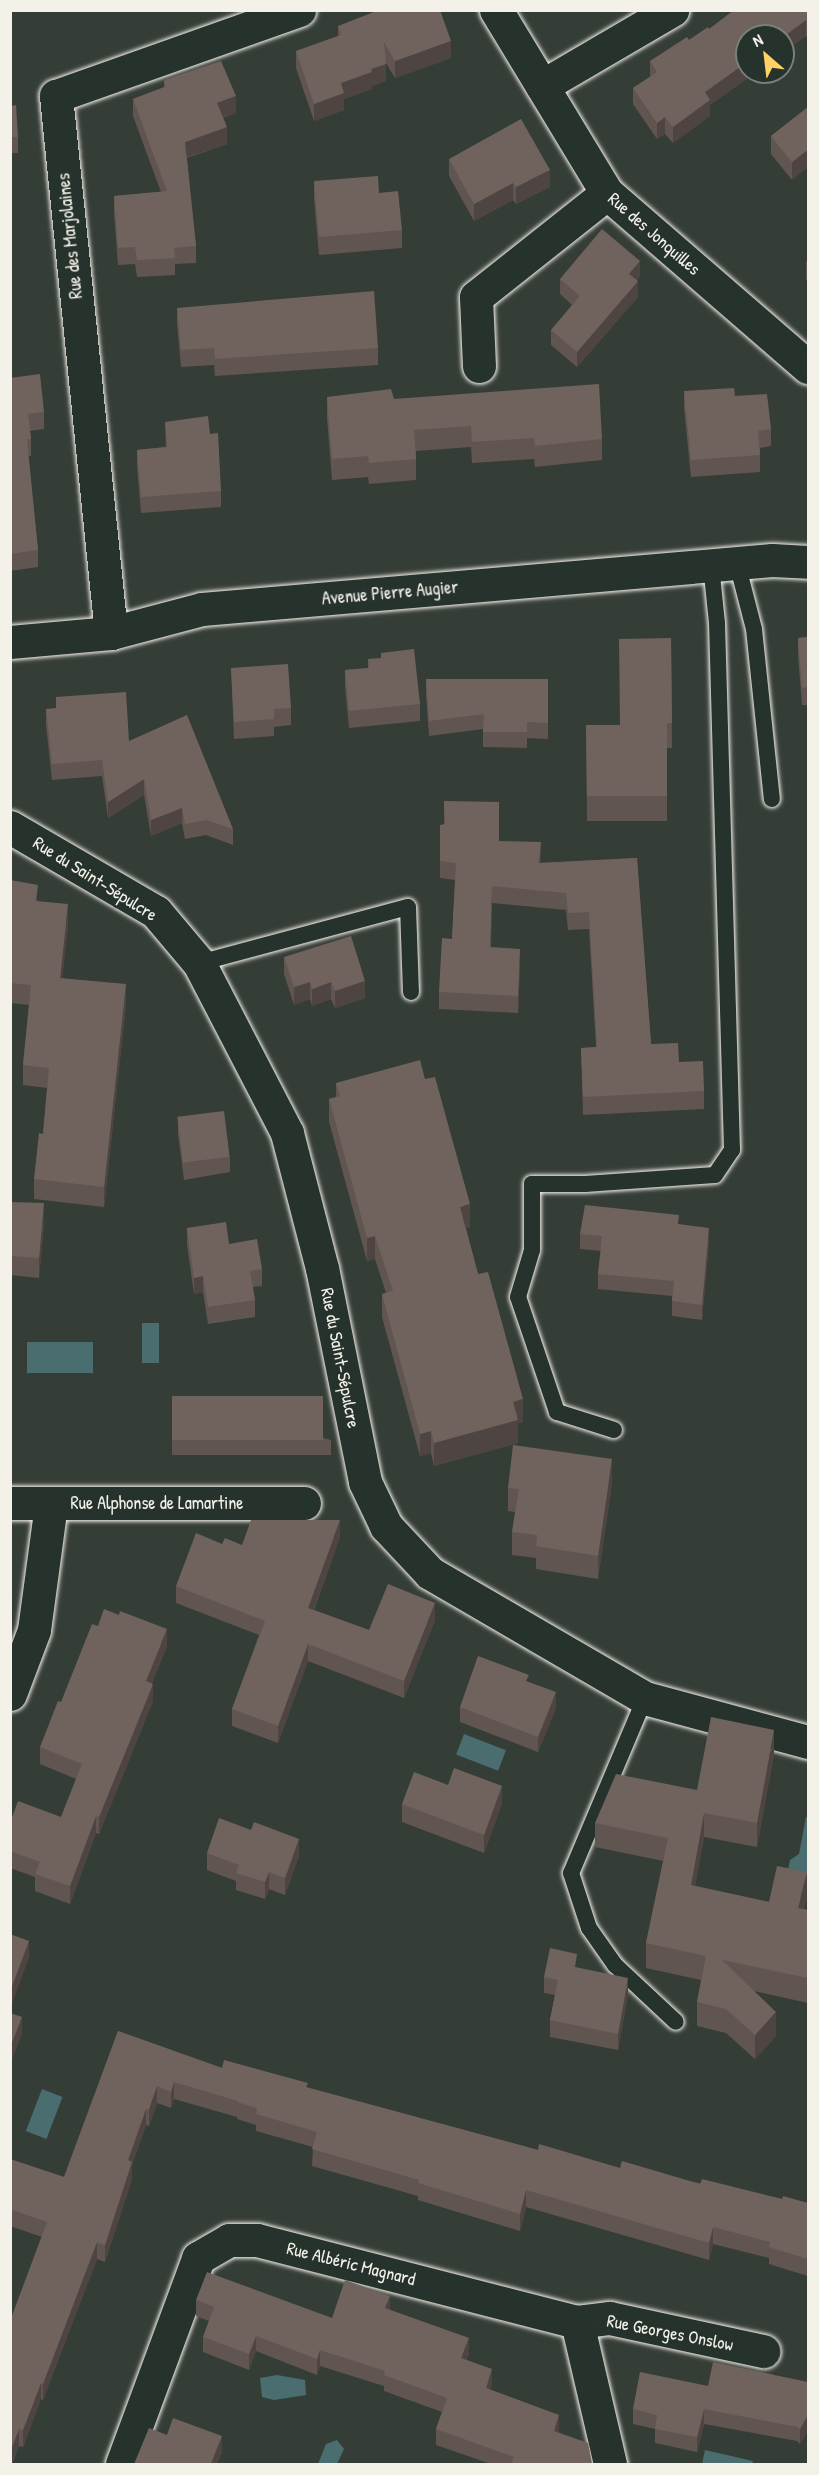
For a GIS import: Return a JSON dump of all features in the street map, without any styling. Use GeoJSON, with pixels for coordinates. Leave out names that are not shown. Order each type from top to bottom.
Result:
{"type":"FeatureCollection","features":[{"type":"Feature","properties":{"kind":"street","name":"Rue des Marjolaines"},"geometry":{"type":"LineString","coordinates":[[111,633],[56,96],[299,10]]}},
{"type":"Feature","properties":{"kind":"street","name":"Rue des Jonquilles"},"geometry":{"type":"LineString","coordinates":[[496,10],[607,193],[808,367]]}},
{"type":"Feature","properties":{"kind":"street"},"geometry":{"type":"LineString","coordinates":[[542,86],[672,10]]}},
{"type":"Feature","properties":{"kind":"street"},"geometry":{"type":"LineString","coordinates":[[478,366],[476,297],[607,193]]}},
{"type":"Feature","properties":{"kind":"street","name":"Avenue Pierre Augier"},"geometry":{"type":"LineString","coordinates":[[772,560],[808,546]]}},
{"type":"Feature","properties":{"kind":"street","name":"Avenue Pierre Augier"},"geometry":{"type":"LineString","coordinates":[[10,642],[111,633],[202,609],[772,560],[808,562]]}},
{"type":"Feature","properties":{"kind":"street","name":"Rue du Saint-Sépulcre"},"geometry":{"type":"LineString","coordinates":[[10,827],[156,912],[199,963],[287,1133],[322,1268],[365,1482],[386,1526],[430,1574],[645,1698],[808,1742]]}},
{"type":"Feature","properties":{"kind":"street","name":"Rue Alphonse de Lamartine"},"geometry":{"type":"LineString","coordinates":[[10,1503],[304,1503]]}},
{"type":"Feature","properties":{"kind":"street"},"geometry":{"type":"LineString","coordinates":[[10,1694],[34,1630],[51,1504]]}},
{"type":"Feature","properties":{"kind":"street","name":"Rue Albéric Magnard"},"geometry":{"type":"LineString","coordinates":[[122,2464],[198,2258],[230,2240],[257,2240],[577,2322]]}},
{"type":"Feature","properties":{"kind":"street","name":"Rue Georges Onslow"},"geometry":{"type":"LineString","coordinates":[[577,2322],[610,2318],[763,2351]]}},
{"type":"Feature","properties":{"kind":"street"},"geometry":{"type":"LineString","coordinates":[[577,2322],[610,2464]]}},
{"type":"Feature","properties":{"kind":"lane"},"geometry":{"type":"LineString","coordinates":[[724,564],[754,629],[772,799]]}},
{"type":"Feature","properties":{"kind":"lane"},"geometry":{"type":"LineString","coordinates":[[614,1430],[557,1412],[518,1297],[532,1250],[532,1184],[585,1184],[715,1175],[732,1150],[717,635],[724,564]]}},
{"type":"Feature","properties":{"kind":"lane"},"geometry":{"type":"LineString","coordinates":[[199,963],[408,907],[411,992]]}},
{"type":"Feature","properties":{"kind":"lane"},"geometry":{"type":"LineString","coordinates":[[645,1698],[571,1873],[589,1928],[602,1947],[615,1965],[676,2022]]}},
{"type":"Feature","properties":{"kind":"water"},"geometry":{"type":"Polygon","coordinates":[[[142,1323],[159,1323],[159,1363],[142,1363],[142,1323]]]}},
{"type":"Feature","properties":{"kind":"water"},"geometry":{"type":"Polygon","coordinates":[[[27,1342],[93,1342],[93,1373],[27,1373],[27,1342]]]}},
{"type":"Feature","properties":{"kind":"water"},"geometry":{"type":"Polygon","coordinates":[[[464,1734],[506,1750],[498,1771],[456,1755],[464,1734]]]}},
{"type":"Feature","properties":{"kind":"water"},"geometry":{"type":"Polygon","coordinates":[[[806,1817],[808,1818],[808,1880],[793,1876],[788,1870],[790,1860],[799,1854],[806,1817]]]}},
{"type":"Feature","properties":{"kind":"water"},"geometry":{"type":"Polygon","coordinates":[[[42,2089],[63,2097],[46,2139],[26,2131],[42,2089]]]}},
{"type":"Feature","properties":{"kind":"water"},"geometry":{"type":"Polygon","coordinates":[[[277,2375],[305,2380],[306,2395],[274,2400],[262,2397],[260,2378],[277,2375]]]}},
{"type":"Feature","properties":{"kind":"water"},"geometry":{"type":"Polygon","coordinates":[[[337,2440],[344,2449],[337,2464],[318,2464],[326,2444],[337,2440]]]}},
{"type":"Feature","properties":{"kind":"water"},"geometry":{"type":"Polygon","coordinates":[[[705,2450],[753,2461],[752,2464],[702,2464],[705,2450]]]}},
{"type":"Feature","properties":{"kind":"building"},"geometry":{"type":"Polygon","coordinates":[[[379,10],[440,10],[451,41],[395,61],[384,42],[386,64],[371,69],[372,72],[341,83],[344,93],[314,104],[296,51],[341,35],[338,26],[379,10]]]}},
{"type":"Feature","properties":{"kind":"building"},"geometry":{"type":"Polygon","coordinates":[[[734,10],[808,10],[808,23],[806,20],[795,28],[795,24],[735,24],[735,71],[705,92],[710,100],[673,127],[665,117],[657,123],[633,88],[657,72],[650,61],[687,37],[689,40],[708,27],[709,29],[734,10]]]}},
{"type":"Feature","properties":{"kind":"building"},"geometry":{"type":"Polygon","coordinates":[[[221,61],[236,96],[217,103],[227,127],[185,142],[196,246],[174,248],[175,258],[137,260],[135,247],[118,248],[114,196],[167,191],[133,99],[165,87],[164,80],[221,61]]]}},
{"type":"Feature","properties":{"kind":"building"},"geometry":{"type":"Polygon","coordinates":[[[16,105],[18,137],[10,137],[10,106],[16,105]]]}},
{"type":"Feature","properties":{"kind":"building"},"geometry":{"type":"Polygon","coordinates":[[[808,107],[808,150],[792,162],[771,136],[808,107]]]}},
{"type":"Feature","properties":{"kind":"building"},"geometry":{"type":"Polygon","coordinates":[[[521,119],[550,170],[516,187],[513,183],[474,204],[449,159],[521,119]]]}},
{"type":"Feature","properties":{"kind":"building"},"geometry":{"type":"Polygon","coordinates":[[[378,176],[379,193],[398,191],[402,230],[319,237],[314,181],[378,176]]]}},
{"type":"Feature","properties":{"kind":"building"},"geometry":{"type":"Polygon","coordinates":[[[602,229],[640,261],[629,274],[638,281],[577,352],[551,330],[580,296],[560,279],[602,229]]]}},
{"type":"Feature","properties":{"kind":"building"},"geometry":{"type":"Polygon","coordinates":[[[374,291],[378,348],[215,359],[214,348],[181,350],[177,308],[374,291]]]}},
{"type":"Feature","properties":{"kind":"building"},"geometry":{"type":"Polygon","coordinates":[[[40,374],[44,412],[28,414],[31,439],[27,439],[38,550],[10,554],[10,378],[40,374]]]}},
{"type":"Feature","properties":{"kind":"building"},"geometry":{"type":"Polygon","coordinates":[[[599,384],[602,439],[535,446],[534,438],[472,442],[471,426],[414,430],[416,459],[369,463],[368,456],[332,459],[327,397],[391,389],[394,399],[599,384]]]}},
{"type":"Feature","properties":{"kind":"building"},"geometry":{"type":"Polygon","coordinates":[[[734,388],[735,396],[767,394],[771,429],[758,431],[760,455],[691,460],[684,391],[734,388]]]}},
{"type":"Feature","properties":{"kind":"building"},"geometry":{"type":"Polygon","coordinates":[[[208,416],[210,434],[218,433],[221,491],[141,497],[137,450],[167,447],[165,422],[208,416]]]}},
{"type":"Feature","properties":{"kind":"building"},"geometry":{"type":"Polygon","coordinates":[[[808,637],[808,687],[802,688],[798,638],[808,637]]]}},
{"type":"Feature","properties":{"kind":"building"},"geometry":{"type":"Polygon","coordinates":[[[671,638],[672,723],[667,723],[667,796],[587,796],[586,725],[620,725],[619,639],[671,638]]]}},
{"type":"Feature","properties":{"kind":"building"},"geometry":{"type":"Polygon","coordinates":[[[414,649],[420,704],[349,711],[345,670],[369,668],[368,659],[381,658],[381,653],[414,649]]]}},
{"type":"Feature","properties":{"kind":"building"},"geometry":{"type":"Polygon","coordinates":[[[288,664],[291,708],[274,709],[274,719],[234,722],[231,668],[288,664]]]}},
{"type":"Feature","properties":{"kind":"building"},"geometry":{"type":"Polygon","coordinates":[[[426,679],[548,679],[548,723],[527,722],[527,732],[483,732],[484,714],[429,721],[426,679]]]}},
{"type":"Feature","properties":{"kind":"building"},"geometry":{"type":"Polygon","coordinates":[[[126,692],[129,741],[187,715],[233,829],[206,820],[185,824],[182,808],[151,820],[144,779],[108,802],[102,760],[52,764],[46,709],[56,708],[56,697],[126,692]]]}},
{"type":"Feature","properties":{"kind":"building"},"geometry":{"type":"Polygon","coordinates":[[[444,801],[499,802],[499,841],[541,842],[539,863],[637,858],[651,1044],[678,1043],[679,1062],[703,1061],[704,1091],[583,1097],[581,1048],[597,1047],[589,912],[568,913],[566,893],[492,886],[490,947],[520,949],[518,996],[439,992],[442,938],[452,939],[456,863],[440,861],[440,825],[445,824],[444,801]]]}},
{"type":"Feature","properties":{"kind":"building"},"geometry":{"type":"Polygon","coordinates":[[[808,840],[808,875],[807,875],[808,840]]]}},
{"type":"Feature","properties":{"kind":"building"},"geometry":{"type":"Polygon","coordinates":[[[10,880],[38,885],[36,901],[68,904],[60,978],[126,984],[104,1187],[34,1179],[39,1133],[43,1134],[49,1068],[23,1065],[31,985],[10,983],[10,880]]]}},
{"type":"Feature","properties":{"kind":"building"},"geometry":{"type":"Polygon","coordinates":[[[351,936],[365,981],[335,991],[331,982],[312,989],[310,982],[294,987],[284,957],[351,936]]]}},
{"type":"Feature","properties":{"kind":"building"},"geometry":{"type":"Polygon","coordinates":[[[420,1060],[425,1079],[435,1077],[470,1204],[460,1207],[478,1274],[488,1272],[523,1399],[513,1402],[518,1420],[434,1443],[431,1431],[420,1434],[382,1294],[393,1291],[375,1236],[367,1238],[329,1099],[340,1096],[336,1083],[420,1060]]]}},
{"type":"Feature","properties":{"kind":"building"},"geometry":{"type":"Polygon","coordinates":[[[224,1111],[230,1157],[183,1162],[177,1117],[224,1111]]]}},
{"type":"Feature","properties":{"kind":"building"},"geometry":{"type":"Polygon","coordinates":[[[10,1202],[44,1203],[39,1258],[10,1256],[10,1202]]]}},
{"type":"Feature","properties":{"kind":"building"},"geometry":{"type":"Polygon","coordinates":[[[585,1205],[679,1215],[678,1224],[709,1228],[702,1305],[672,1301],[674,1281],[598,1274],[602,1236],[580,1234],[585,1205]]]}},
{"type":"Feature","properties":{"kind":"building"},"geometry":{"type":"Polygon","coordinates":[[[226,1222],[229,1244],[257,1239],[262,1269],[250,1271],[255,1300],[208,1307],[203,1276],[194,1278],[187,1228],[226,1222]]]}},
{"type":"Feature","properties":{"kind":"building"},"geometry":{"type":"Polygon","coordinates":[[[172,1396],[323,1396],[323,1440],[172,1440],[172,1396]]]}},
{"type":"Feature","properties":{"kind":"building"},"geometry":{"type":"Polygon","coordinates":[[[513,1445],[612,1459],[598,1556],[536,1546],[537,1535],[512,1532],[519,1489],[508,1488],[513,1445]]]}},
{"type":"Feature","properties":{"kind":"building"},"geometry":{"type":"Polygon","coordinates":[[[251,1520],[340,1520],[308,1608],[369,1630],[388,1584],[435,1603],[404,1681],[308,1644],[278,1726],[232,1709],[265,1621],[176,1586],[196,1533],[222,1544],[225,1538],[242,1545],[251,1520]]]}},
{"type":"Feature","properties":{"kind":"building"},"geometry":{"type":"Polygon","coordinates":[[[104,1609],[119,1615],[120,1611],[167,1629],[146,1681],[153,1684],[99,1817],[96,1816],[70,1886],[35,1874],[40,1862],[10,1851],[10,1823],[18,1801],[61,1817],[82,1764],[40,1747],[58,1701],[61,1702],[92,1624],[98,1626],[104,1609]]]}},
{"type":"Feature","properties":{"kind":"building"},"geometry":{"type":"Polygon","coordinates":[[[478,1656],[529,1675],[526,1681],[556,1692],[538,1737],[460,1707],[478,1656]]]}},
{"type":"Feature","properties":{"kind":"building"},"geometry":{"type":"Polygon","coordinates":[[[711,1717],[774,1730],[757,1823],[704,1813],[691,1885],[769,1902],[777,1866],[807,1872],[798,1908],[808,1910],[808,1978],[722,1960],[776,2012],[755,2035],[726,2009],[697,2002],[706,1956],[646,1943],[668,1838],[595,1823],[616,1774],[697,1790],[711,1717]]]}},
{"type":"Feature","properties":{"kind":"building"},"geometry":{"type":"Polygon","coordinates":[[[454,1768],[502,1786],[484,1835],[402,1804],[414,1772],[448,1785],[454,1768]]]}},
{"type":"Feature","properties":{"kind":"building"},"geometry":{"type":"Polygon","coordinates":[[[219,1818],[251,1830],[254,1822],[299,1839],[285,1878],[269,1872],[265,1882],[236,1873],[239,1865],[207,1853],[219,1818]]]}},
{"type":"Feature","properties":{"kind":"building"},"geometry":{"type":"Polygon","coordinates":[[[10,1934],[29,1941],[10,1992],[10,1934]]]}},
{"type":"Feature","properties":{"kind":"building"},"geometry":{"type":"Polygon","coordinates":[[[550,1948],[577,1954],[575,1967],[628,1978],[618,2034],[550,2020],[558,1980],[544,1977],[550,1948]]]}},
{"type":"Feature","properties":{"kind":"building"},"geometry":{"type":"Polygon","coordinates":[[[10,2013],[22,2017],[10,2048],[10,2013]]]}},
{"type":"Feature","properties":{"kind":"building"},"geometry":{"type":"Polygon","coordinates":[[[118,2031],[222,2068],[224,2060],[308,2083],[306,2087],[538,2150],[539,2144],[620,2168],[622,2161],[700,2184],[702,2179],[782,2199],[783,2196],[808,2203],[808,2259],[769,2247],[770,2242],[713,2227],[709,2243],[526,2190],[520,2214],[418,2183],[419,2180],[312,2149],[317,2132],[256,2114],[257,2108],[238,2101],[174,2082],[171,2092],[157,2086],[149,2109],[146,2109],[128,2160],[132,2162],[105,2245],[97,2242],[43,2384],[41,2383],[23,2430],[19,2429],[10,2452],[10,2321],[47,2222],[10,2209],[10,2159],[64,2177],[118,2031]]]}},
{"type":"Feature","properties":{"kind":"building"},"geometry":{"type":"Polygon","coordinates":[[[207,2272],[332,2318],[345,2280],[390,2296],[385,2308],[469,2338],[461,2358],[492,2369],[486,2388],[559,2415],[554,2431],[588,2443],[592,2464],[511,2464],[514,2457],[436,2429],[447,2398],[384,2375],[385,2371],[320,2350],[317,2359],[256,2336],[249,2354],[203,2337],[214,2307],[196,2300],[207,2272]]]}},
{"type":"Feature","properties":{"kind":"building"},"geometry":{"type":"Polygon","coordinates":[[[713,2362],[808,2382],[808,2415],[800,2429],[704,2409],[697,2437],[655,2429],[657,2415],[633,2409],[640,2372],[708,2386],[713,2362]]]}},
{"type":"Feature","properties":{"kind":"building"},"geometry":{"type":"Polygon","coordinates":[[[173,2418],[222,2436],[211,2464],[134,2464],[149,2428],[167,2435],[173,2418]]]}}]}
